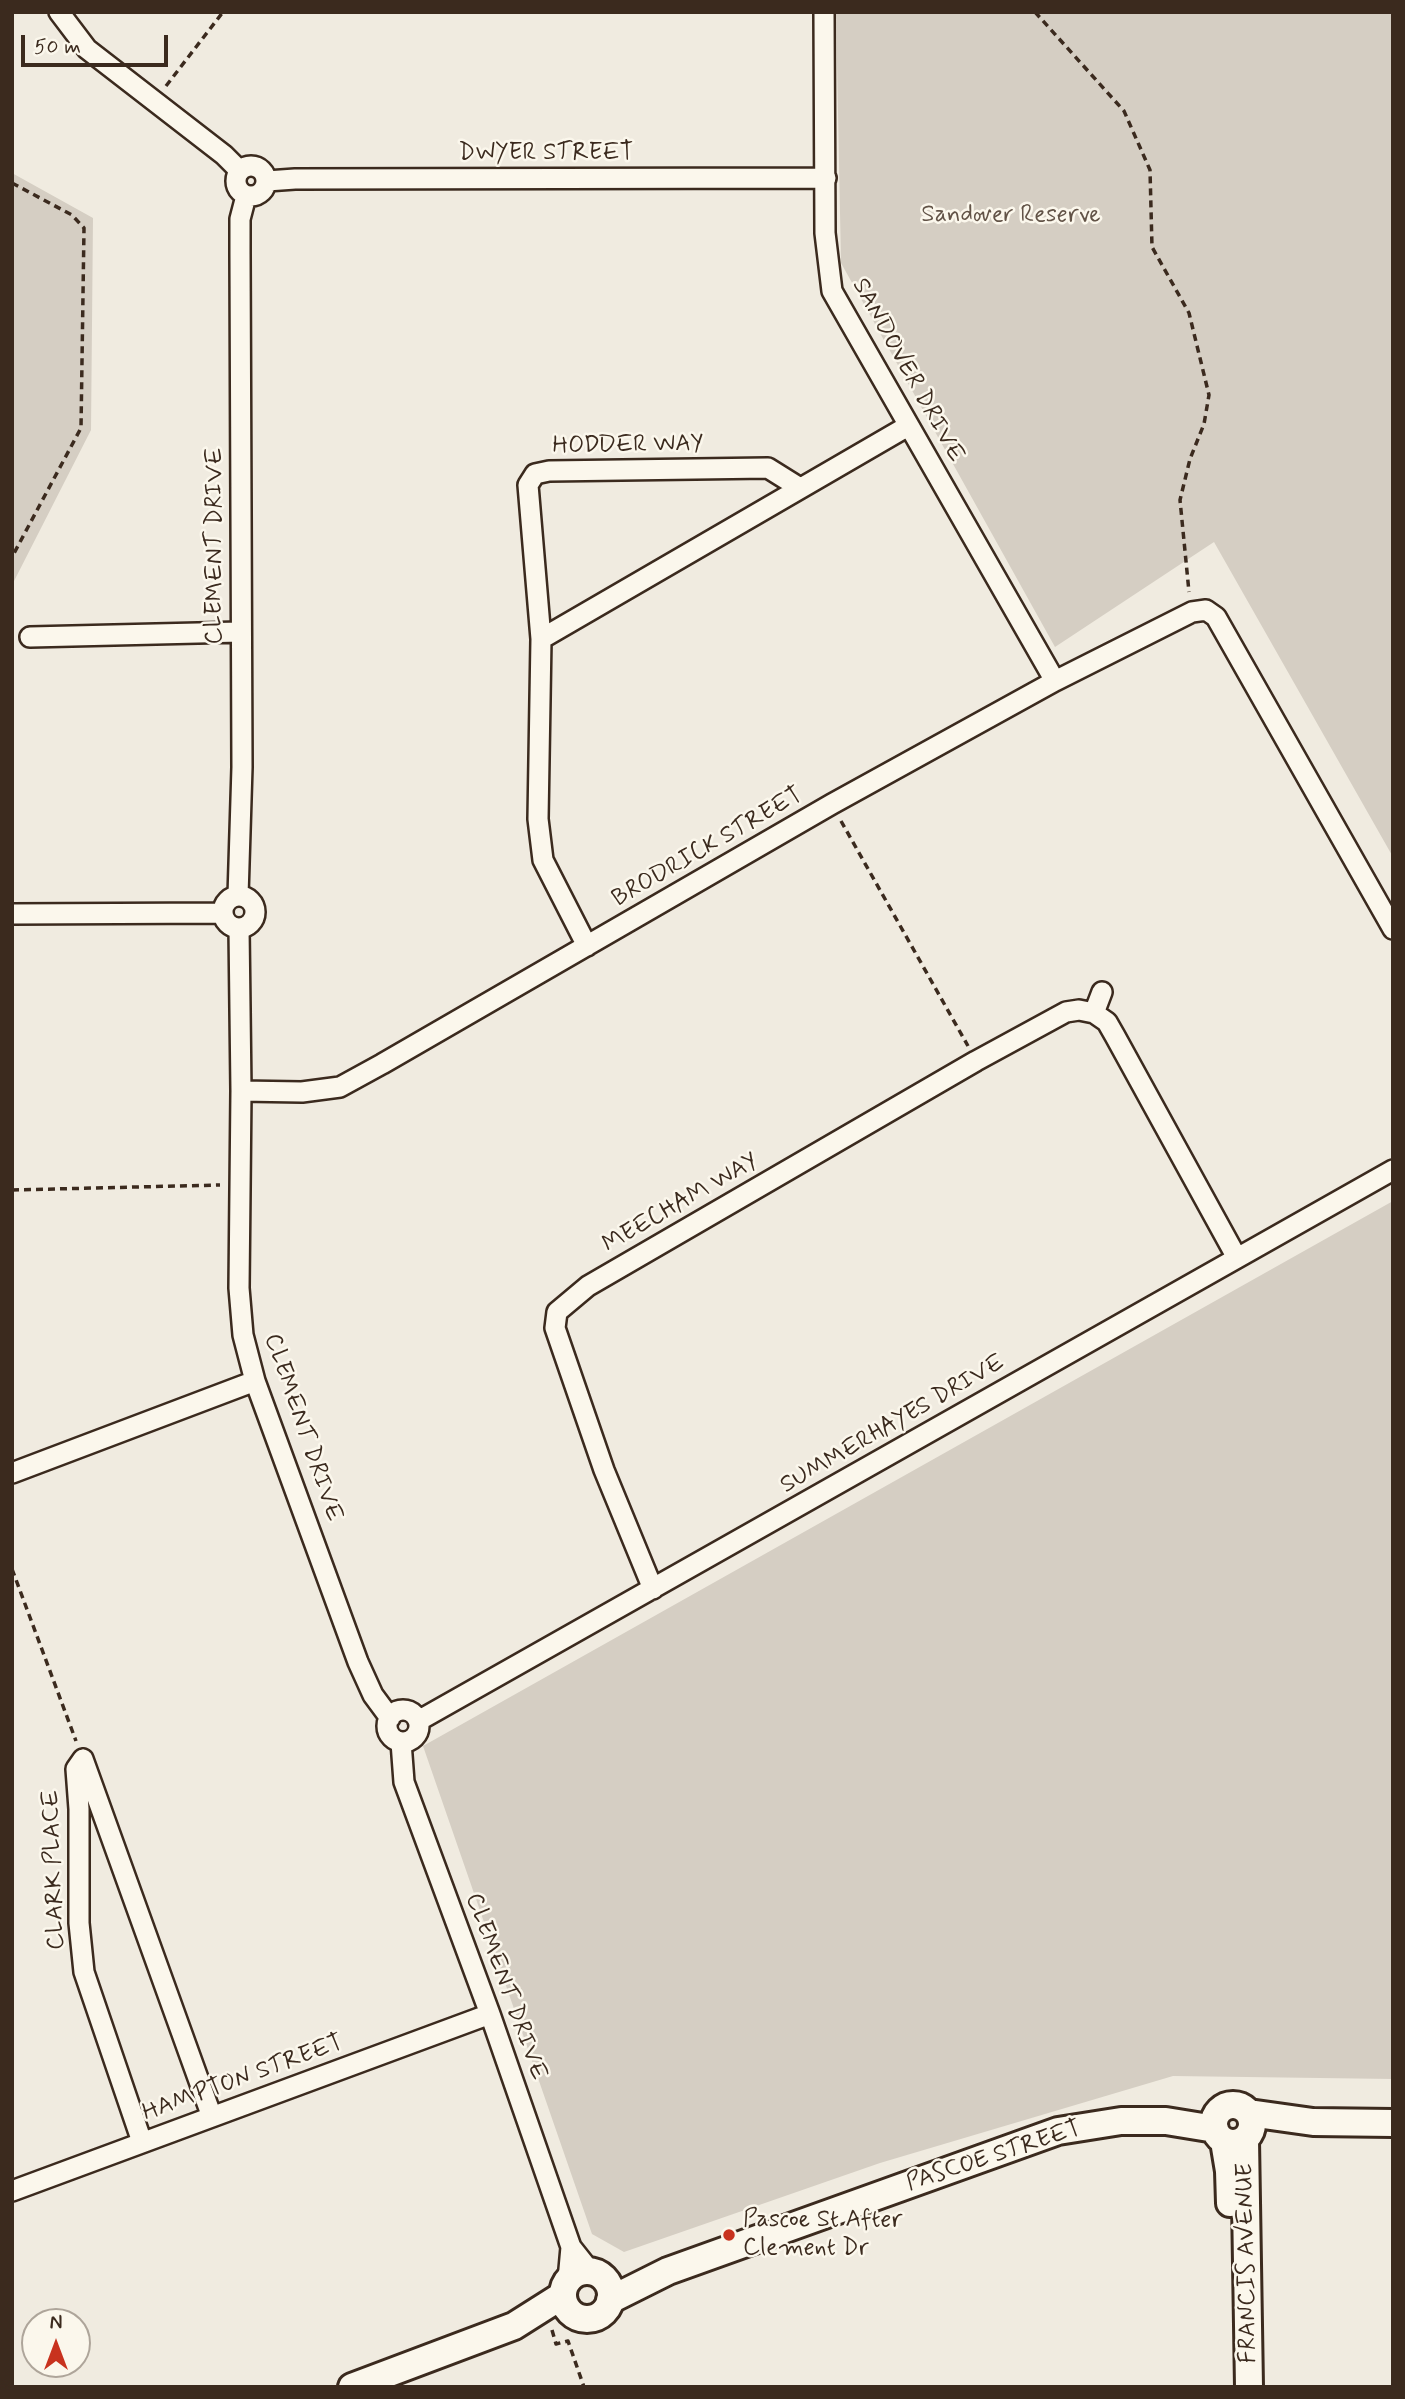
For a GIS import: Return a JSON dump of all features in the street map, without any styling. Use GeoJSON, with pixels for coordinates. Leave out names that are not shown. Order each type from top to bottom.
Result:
{"type":"FeatureCollection","features":[{"type":"Feature","properties":{"kind":"street"},"geometry":{"type":"LineString","coordinates":[[60,12],[87,49],[224,155],[240,171]]}},
{"type":"Feature","properties":{"kind":"street","name":"SANDOVER DRIVE"},"geometry":{"type":"LineString","coordinates":[[824,12],[825,233],[832,291],[1055,681]]}},
{"type":"Feature","properties":{"kind":"street"},"geometry":{"type":"LineString","coordinates":[[250,166],[262,170],[267,181],[262,192],[251,197],[237,188],[235,182],[240,171],[250,166]]}},
{"type":"Feature","properties":{"kind":"street","name":"DWYER STREET"},"geometry":{"type":"LineString","coordinates":[[267,181],[826,178]]}},
{"type":"Feature","properties":{"kind":"street","name":"CLEMENT DRIVE"},"geometry":{"type":"LineString","coordinates":[[238,896],[242,766],[240,219],[246,196]]}},
{"type":"Feature","properties":{"kind":"street"},"geometry":{"type":"LineString","coordinates":[[541,639],[908,426]]}},
{"type":"Feature","properties":{"kind":"street","name":"HODDER WAY"},"geometry":{"type":"LineString","coordinates":[[587,946],[542,859],[538,819],[541,639],[528,485],[535,474],[574,469],[768,468],[800,488]]}},
{"type":"Feature","properties":{"kind":"street"},"geometry":{"type":"LineString","coordinates":[[1192,612],[1206,610],[1216,617],[1393,929]]}},
{"type":"Feature","properties":{"kind":"street","name":"BRODRICK STREET"},"geometry":{"type":"LineString","coordinates":[[241,1091],[302,1093],[340,1087],[832,804],[1055,681],[1192,612]]}},
{"type":"Feature","properties":{"kind":"street"},"geometry":{"type":"LineString","coordinates":[[30,637],[240,632]]}},
{"type":"Feature","properties":{"kind":"street"},"geometry":{"type":"LineString","coordinates":[[238,896],[251,901],[255,909],[251,922],[239,928],[228,924],[223,913],[225,903],[238,896]]}},
{"type":"Feature","properties":{"kind":"street"},"geometry":{"type":"LineString","coordinates":[[12,914],[223,913]]}},
{"type":"Feature","properties":{"kind":"street","name":"CLEMENT DRIVE"},"geometry":{"type":"LineString","coordinates":[[239,928],[239,1288],[243,1335],[255,1381],[358,1662],[373,1695],[390,1718]]}},
{"type":"Feature","properties":{"kind":"street"},"geometry":{"type":"LineString","coordinates":[[1102,992],[1094,1013],[1107,1022],[1237,1258]]}},
{"type":"Feature","properties":{"kind":"street","name":"MEECHAM WAY"},"geometry":{"type":"LineString","coordinates":[[653,1589],[595,1444],[555,1328],[557,1312],[588,1286],[976,1061],[1066,1012],[1079,1010],[1094,1013]]}},
{"type":"Feature","properties":{"kind":"street","name":"SUMMERHAYES DRIVE"},"geometry":{"type":"LineString","coordinates":[[418,1721],[1393,1170]]}},
{"type":"Feature","properties":{"kind":"street"},"geometry":{"type":"LineString","coordinates":[[12,1473],[255,1381]]}},
{"type":"Feature","properties":{"kind":"street"},"geometry":{"type":"LineString","coordinates":[[396,1712],[413,1714],[418,1721],[414,1738],[401,1742],[393,1738],[388,1731],[390,1718],[396,1712]]}},
{"type":"Feature","properties":{"kind":"street","name":"CLEMENT DRIVE"},"geometry":{"type":"LineString","coordinates":[[401,1742],[404,1782],[490,2014],[585,2289]]}},
{"type":"Feature","properties":{"kind":"street","name":"CLARK PLACE"},"geometry":{"type":"LineString","coordinates":[[83,1759],[212,2117]]}},
{"type":"Feature","properties":{"kind":"street","name":"CLARK PLACE"},"geometry":{"type":"LineString","coordinates":[[83,1759],[76,1769],[79,1809],[79,1923],[84,1972],[142,2141]]}},
{"type":"Feature","properties":{"kind":"street","name":"HAMPTON STREET"},"geometry":{"type":"LineString","coordinates":[[12,2191],[490,2014]]}},
{"type":"Feature","properties":{"kind":"street","name":"PASCOE STREET"},"geometry":{"type":"LineString","coordinates":[[352,2387],[514,2326],[585,2289],[668,2271],[1058,2132],[1121,2121],[1166,2121],[1234,2128],[1313,2122],[1393,2123]]}},
{"type":"Feature","properties":{"kind":"street","name":"FRANCIS AVENUE"},"geometry":{"type":"LineString","coordinates":[[1231,2387],[1229,2171],[1234,2128]]}},
{"type":"Feature","properties":{"kind":"street","name":"FRANCIS AVENUE"},"geometry":{"type":"LineString","coordinates":[[1234,2128],[1249,2387]]}},
{"type":"Feature","properties":{"kind":"path"},"geometry":{"type":"LineString","coordinates":[[154,102],[223,12]]}},
{"type":"Feature","properties":{"kind":"path"},"geometry":{"type":"LineString","coordinates":[[1035,12],[1124,111],[1150,170],[1152,247],[1189,313],[1209,395],[1205,424],[1190,460],[1180,500],[1192,612]]}},
{"type":"Feature","properties":{"kind":"path"},"geometry":{"type":"LineString","coordinates":[[12,183],[72,215],[84,228],[81,428],[12,557]]}},
{"type":"Feature","properties":{"kind":"path"},"geometry":{"type":"LineString","coordinates":[[832,804],[976,1061]]}},
{"type":"Feature","properties":{"kind":"path"},"geometry":{"type":"LineString","coordinates":[[12,1190],[240,1184]]}},
{"type":"Feature","properties":{"kind":"path"},"geometry":{"type":"LineString","coordinates":[[12,1569],[83,1759]]}},
{"type":"Feature","properties":{"kind":"path"},"geometry":{"type":"LineString","coordinates":[[568,2341],[584,2387]]}},
{"type":"Feature","properties":{"kind":"green space","name":"Sandover Reserve"},"geometry":{"type":"Polygon","coordinates":[[[836,12],[1393,12],[1393,857],[1214,542],[1055,647],[841,263],[836,12]]]}},
{"type":"Feature","properties":{"kind":"green space"},"geometry":{"type":"Polygon","coordinates":[[[12,173],[93,218],[91,430],[12,585],[12,173]]]}},
{"type":"Feature","properties":{"kind":"green space"},"geometry":{"type":"Polygon","coordinates":[[[1393,1201],[1393,2079],[1173,2076],[880,2163],[624,2252],[592,2234],[423,1746],[1393,1201]]]}},
{"type":"Feature","properties":{"kind":"place","name":"Pascoe St After Clement Dr"},"geometry":{"type":"Point","coordinates":[729,2235]}}]}
